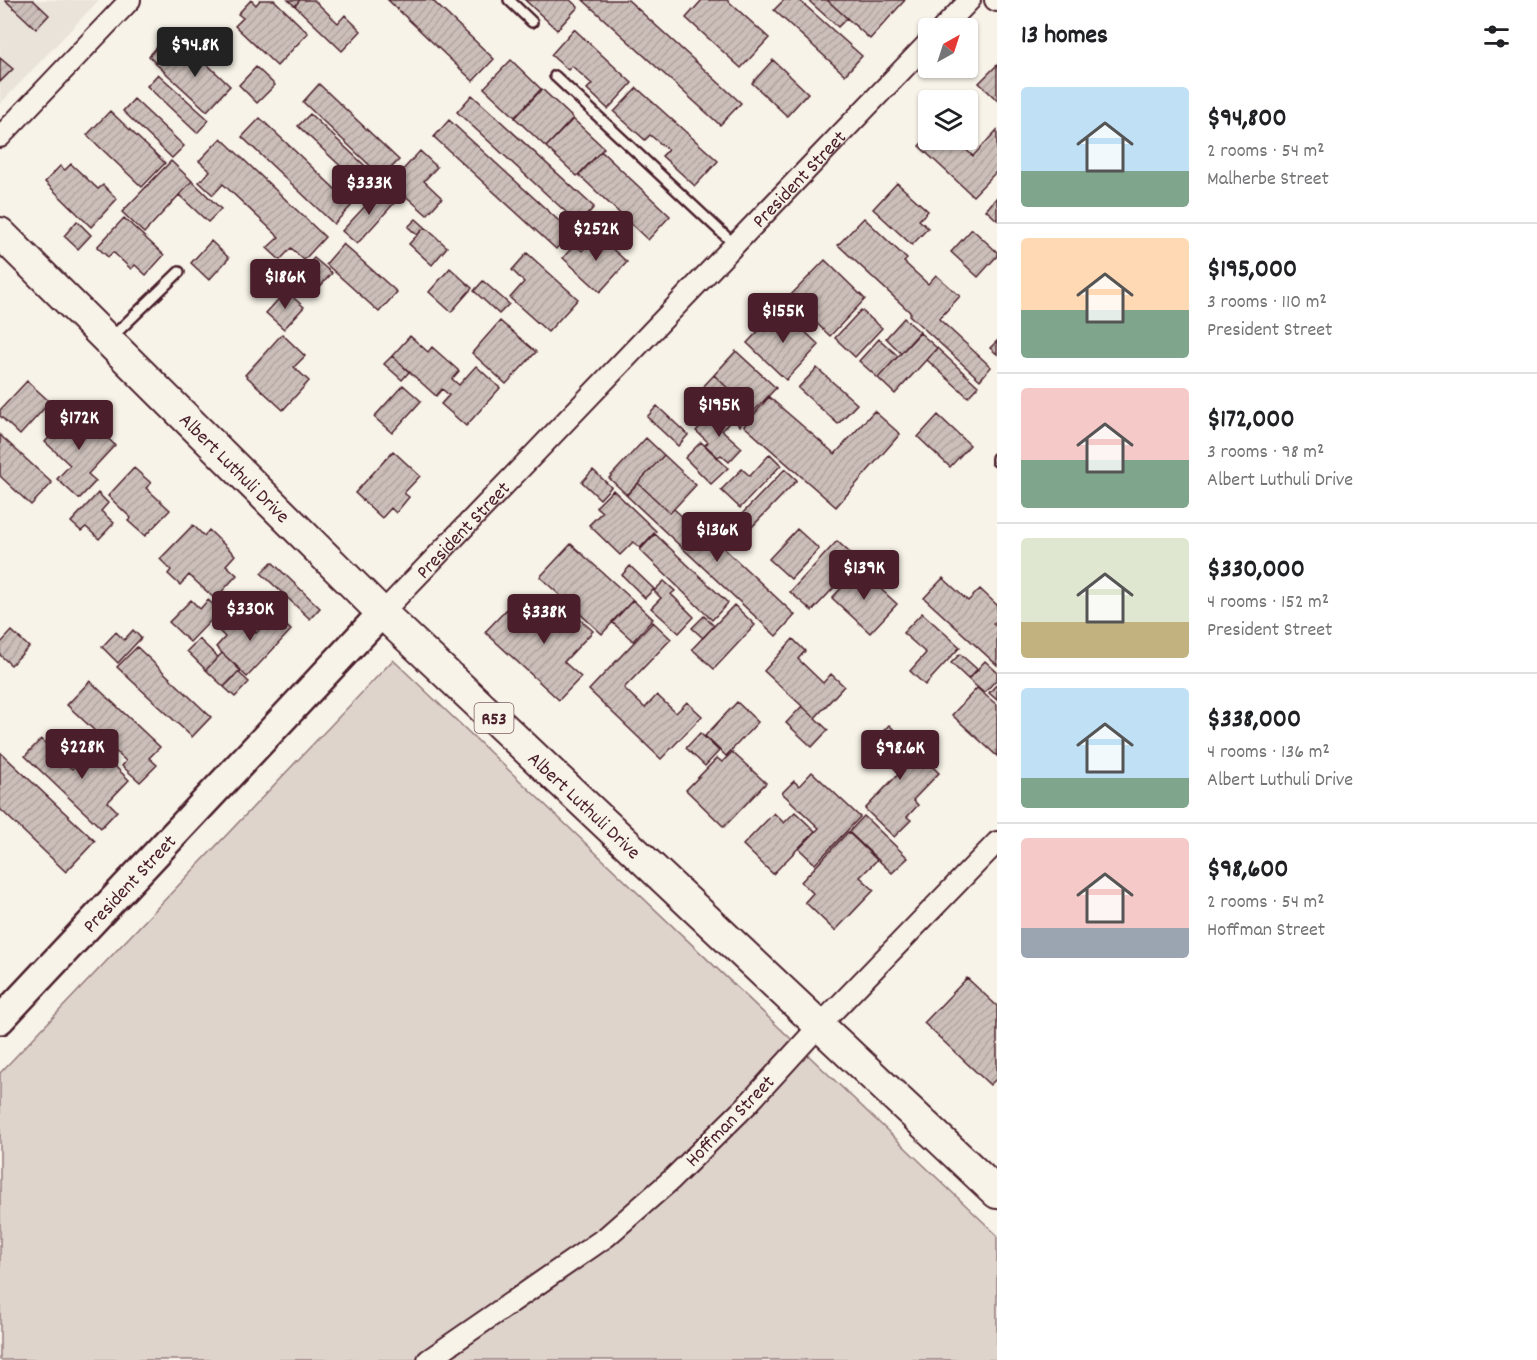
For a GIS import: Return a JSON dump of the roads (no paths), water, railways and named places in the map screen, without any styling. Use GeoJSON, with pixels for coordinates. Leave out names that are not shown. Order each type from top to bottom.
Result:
{"type":"FeatureCollection","features":[{"type":"Feature","properties":{"kind":"main road","name":"Albert Luthuli Drive"},"geometry":{"type":"LineString","coordinates":[[0,233],[382,613],[997,1193]]}},
{"type":"Feature","properties":{"kind":"street"},"geometry":{"type":"LineString","coordinates":[[0,137],[130,0]]}},
{"type":"Feature","properties":{"kind":"street"},"geometry":{"type":"LineString","coordinates":[[953,18],[970,0]]}},
{"type":"Feature","properties":{"kind":"street","name":"President Street"},"geometry":{"type":"LineString","coordinates":[[0,1020],[382,613],[918,54]]}},
{"type":"Feature","properties":{"kind":"street","name":"Hoffman Street"},"geometry":{"type":"LineString","coordinates":[[428,1360],[606,1237],[671,1180],[747,1105],[820,1024],[997,842]]}},
{"type":"Feature","properties":{"kind":"lane"},"geometry":{"type":"LineString","coordinates":[[509,0],[532,22]]}},
{"type":"Feature","properties":{"kind":"lane"},"geometry":{"type":"LineString","coordinates":[[555,76],[735,245]]}},
{"type":"Feature","properties":{"kind":"lane"},"geometry":{"type":"LineString","coordinates":[[108,340],[179,272]]}}]}
